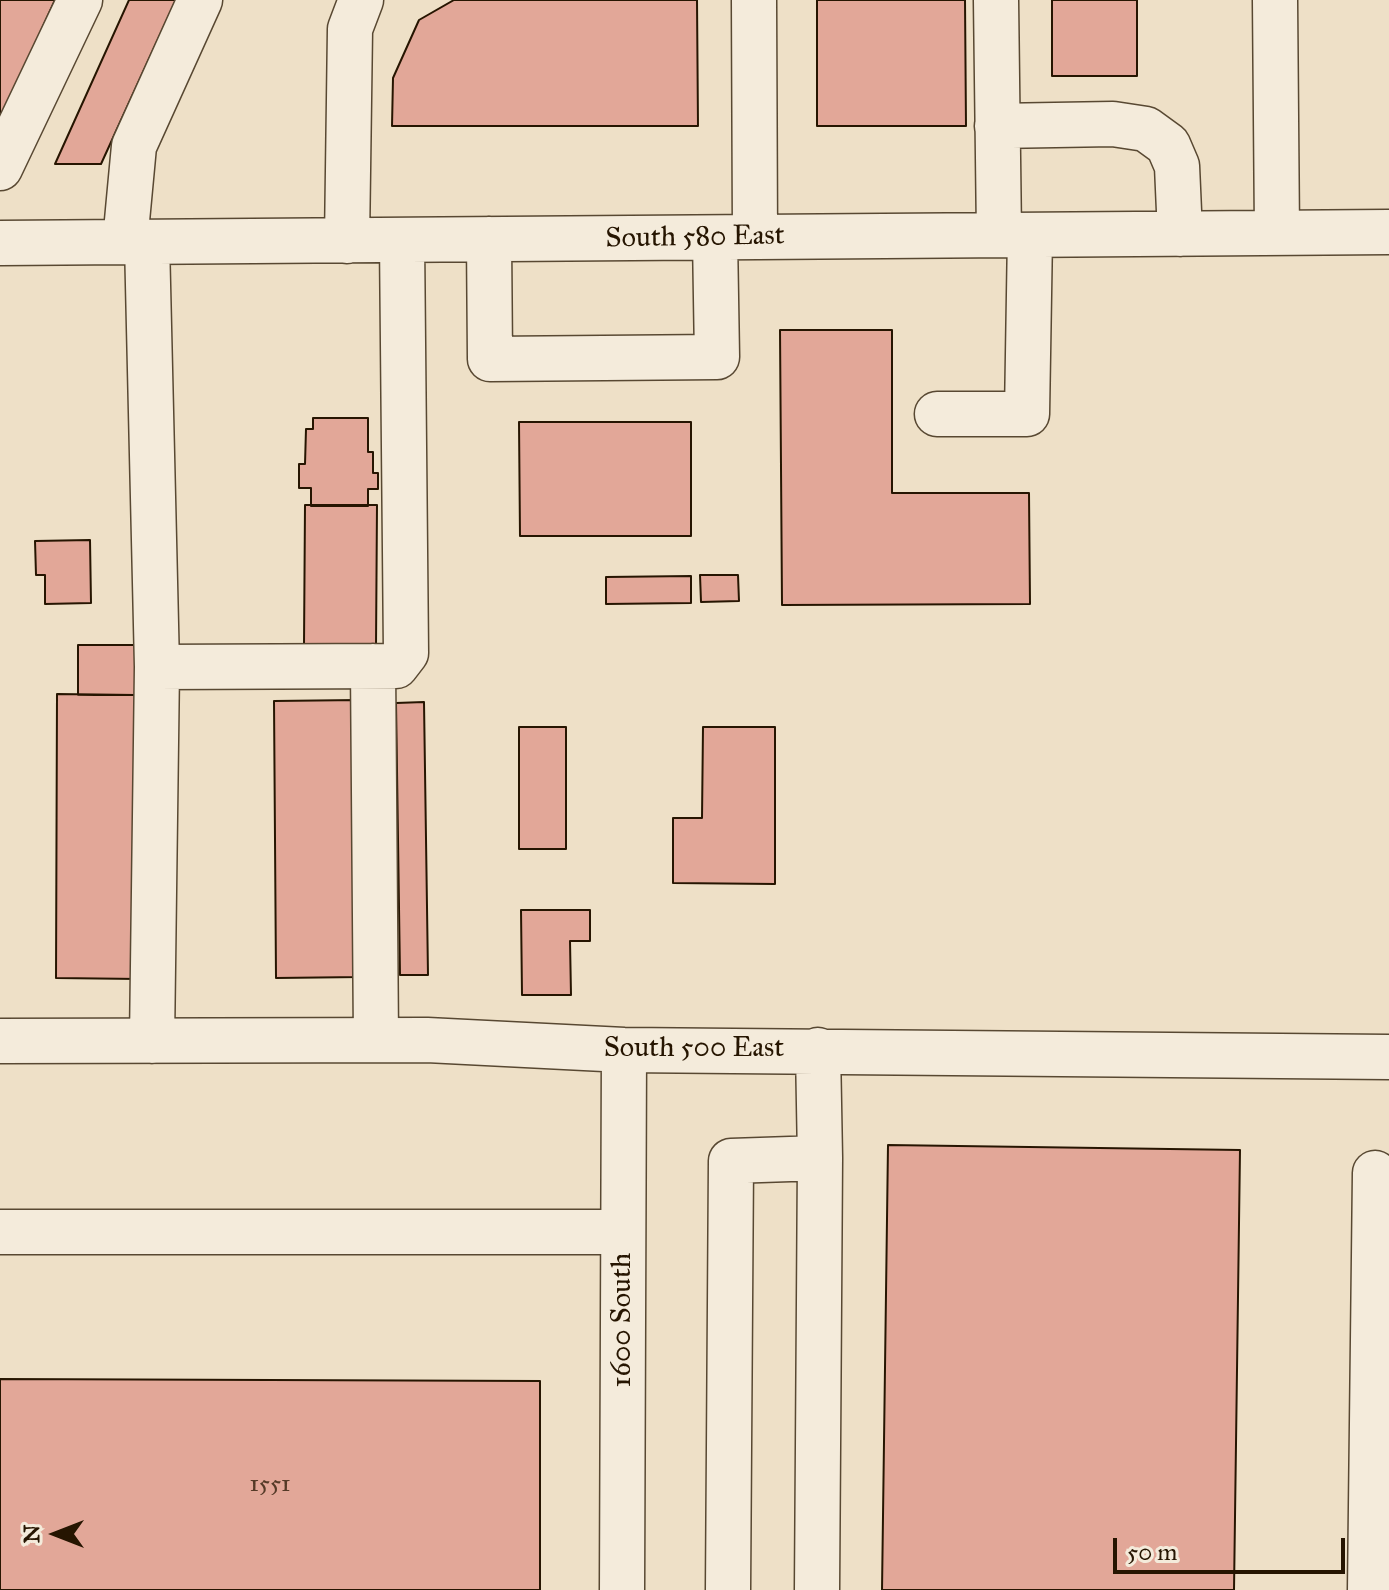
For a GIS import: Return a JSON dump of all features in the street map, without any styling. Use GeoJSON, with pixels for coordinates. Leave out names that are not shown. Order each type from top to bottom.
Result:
{"type":"FeatureCollection","features":[{"type":"Feature","properties":{"kind":"street"},"geometry":{"type":"LineString","coordinates":[[0,168],[80,0]]}},
{"type":"Feature","properties":{"kind":"street"},"geometry":{"type":"LineString","coordinates":[[152,1041],[157,667],[134,146],[200,0]]}},
{"type":"Feature","properties":{"kind":"street"},"geometry":{"type":"LineString","coordinates":[[347,241],[350,29],[361,0]]}},
{"type":"Feature","properties":{"kind":"street"},"geometry":{"type":"LineString","coordinates":[[489,239],[490,359],[717,357],[735,237],[754,0]]}},
{"type":"Feature","properties":{"kind":"street"},"geometry":{"type":"LineString","coordinates":[[937,414],[1027,414],[1014,235],[997,126],[996,0]]}},
{"type":"Feature","properties":{"kind":"street"},"geometry":{"type":"LineString","coordinates":[[1275,0],[1277,233]]}},
{"type":"Feature","properties":{"kind":"street"},"geometry":{"type":"LineString","coordinates":[[997,126],[1113,124],[1146,129],[1168,145],[1177,166],[1180,234]]}},
{"type":"Feature","properties":{"kind":"street","name":"South 580 East"},"geometry":{"type":"LineString","coordinates":[[0,243],[1389,232]]}},
{"type":"Feature","properties":{"kind":"street"},"geometry":{"type":"LineString","coordinates":[[157,667],[396,666],[406,653],[402,240]]}},
{"type":"Feature","properties":{"kind":"street"},"geometry":{"type":"LineString","coordinates":[[373,666],[376,1040]]}},
{"type":"Feature","properties":{"kind":"street","name":"South 500 East"},"geometry":{"type":"LineString","coordinates":[[0,1041],[376,1040],[624,1050],[1389,1057]]}},
{"type":"Feature","properties":{"kind":"street","name":"1600 South"},"geometry":{"type":"LineString","coordinates":[[622,1590],[624,1050]]}},
{"type":"Feature","properties":{"kind":"street"},"geometry":{"type":"LineString","coordinates":[[817,1590],[818,1050]]}},
{"type":"Feature","properties":{"kind":"street"},"geometry":{"type":"LineString","coordinates":[[728,1590],[731,1161],[820,1158]]}},
{"type":"Feature","properties":{"kind":"street"},"geometry":{"type":"LineString","coordinates":[[1370,1590],[1375,1173]]}},
{"type":"Feature","properties":{"kind":"street"},"geometry":{"type":"LineString","coordinates":[[0,1232],[623,1232]]}},
{"type":"Feature","properties":{"kind":"building"},"geometry":{"type":"Polygon","coordinates":[[[0,0],[55,0],[0,121],[0,0]]]}},
{"type":"Feature","properties":{"kind":"building"},"geometry":{"type":"Polygon","coordinates":[[[129,0],[176,0],[101,164],[55,164],[129,0]]]}},
{"type":"Feature","properties":{"kind":"building"},"geometry":{"type":"Polygon","coordinates":[[[454,0],[697,0],[698,126],[392,126],[393,78],[419,20],[454,0]]]}},
{"type":"Feature","properties":{"kind":"building"},"geometry":{"type":"Polygon","coordinates":[[[817,0],[965,0],[966,126],[817,126],[817,0]]]}},
{"type":"Feature","properties":{"kind":"building"},"geometry":{"type":"Polygon","coordinates":[[[1052,0],[1137,0],[1137,76],[1052,76],[1052,0]]]}},
{"type":"Feature","properties":{"kind":"building"},"geometry":{"type":"Polygon","coordinates":[[[780,330],[892,330],[892,493],[1029,493],[1030,604],[782,605],[780,330]]]}},
{"type":"Feature","properties":{"kind":"building"},"geometry":{"type":"Polygon","coordinates":[[[313,418],[368,418],[368,452],[373,452],[373,473],[378,473],[378,489],[368,489],[368,506],[311,506],[311,488],[299,488],[299,464],[305,464],[306,429],[313,429],[313,418]]]}},
{"type":"Feature","properties":{"kind":"building"},"geometry":{"type":"Polygon","coordinates":[[[519,422],[691,422],[691,536],[520,536],[519,422]]]}},
{"type":"Feature","properties":{"kind":"building"},"geometry":{"type":"Polygon","coordinates":[[[305,505],[377,505],[376,646],[304,645],[305,505]]]}},
{"type":"Feature","properties":{"kind":"building"},"geometry":{"type":"Polygon","coordinates":[[[90,540],[91,603],[45,604],[45,575],[36,575],[35,541],[90,540]]]}},
{"type":"Feature","properties":{"kind":"building"},"geometry":{"type":"Polygon","coordinates":[[[700,575],[738,575],[739,601],[701,602],[700,575]]]}},
{"type":"Feature","properties":{"kind":"building"},"geometry":{"type":"Polygon","coordinates":[[[691,576],[691,603],[606,604],[606,577],[691,576]]]}},
{"type":"Feature","properties":{"kind":"building"},"geometry":{"type":"Polygon","coordinates":[[[78,645],[136,645],[135,695],[78,695],[78,645]]]}},
{"type":"Feature","properties":{"kind":"building"},"geometry":{"type":"Polygon","coordinates":[[[57,694],[135,695],[139,979],[56,978],[57,694]]]}},
{"type":"Feature","properties":{"kind":"building"},"geometry":{"type":"Polygon","coordinates":[[[359,700],[361,977],[276,978],[274,701],[359,700]]]}},
{"type":"Feature","properties":{"kind":"building"},"geometry":{"type":"Polygon","coordinates":[[[424,702],[428,975],[400,975],[396,703],[424,702]]]}},
{"type":"Feature","properties":{"kind":"building"},"geometry":{"type":"Polygon","coordinates":[[[519,727],[566,727],[566,849],[519,849],[519,727]]]}},
{"type":"Feature","properties":{"kind":"building"},"geometry":{"type":"Polygon","coordinates":[[[703,727],[775,727],[775,884],[673,883],[673,818],[702,818],[703,727]]]}},
{"type":"Feature","properties":{"kind":"building"},"geometry":{"type":"Polygon","coordinates":[[[521,910],[590,910],[590,941],[570,941],[571,995],[522,995],[521,910]]]}},
{"type":"Feature","properties":{"kind":"building"},"geometry":{"type":"Polygon","coordinates":[[[888,1145],[1240,1150],[1234,1590],[882,1590],[888,1145]]]}},
{"type":"Feature","properties":{"kind":"building"},"geometry":{"type":"Polygon","coordinates":[[[0,1379],[540,1381],[540,1590],[0,1590],[0,1379]]]}}]}
